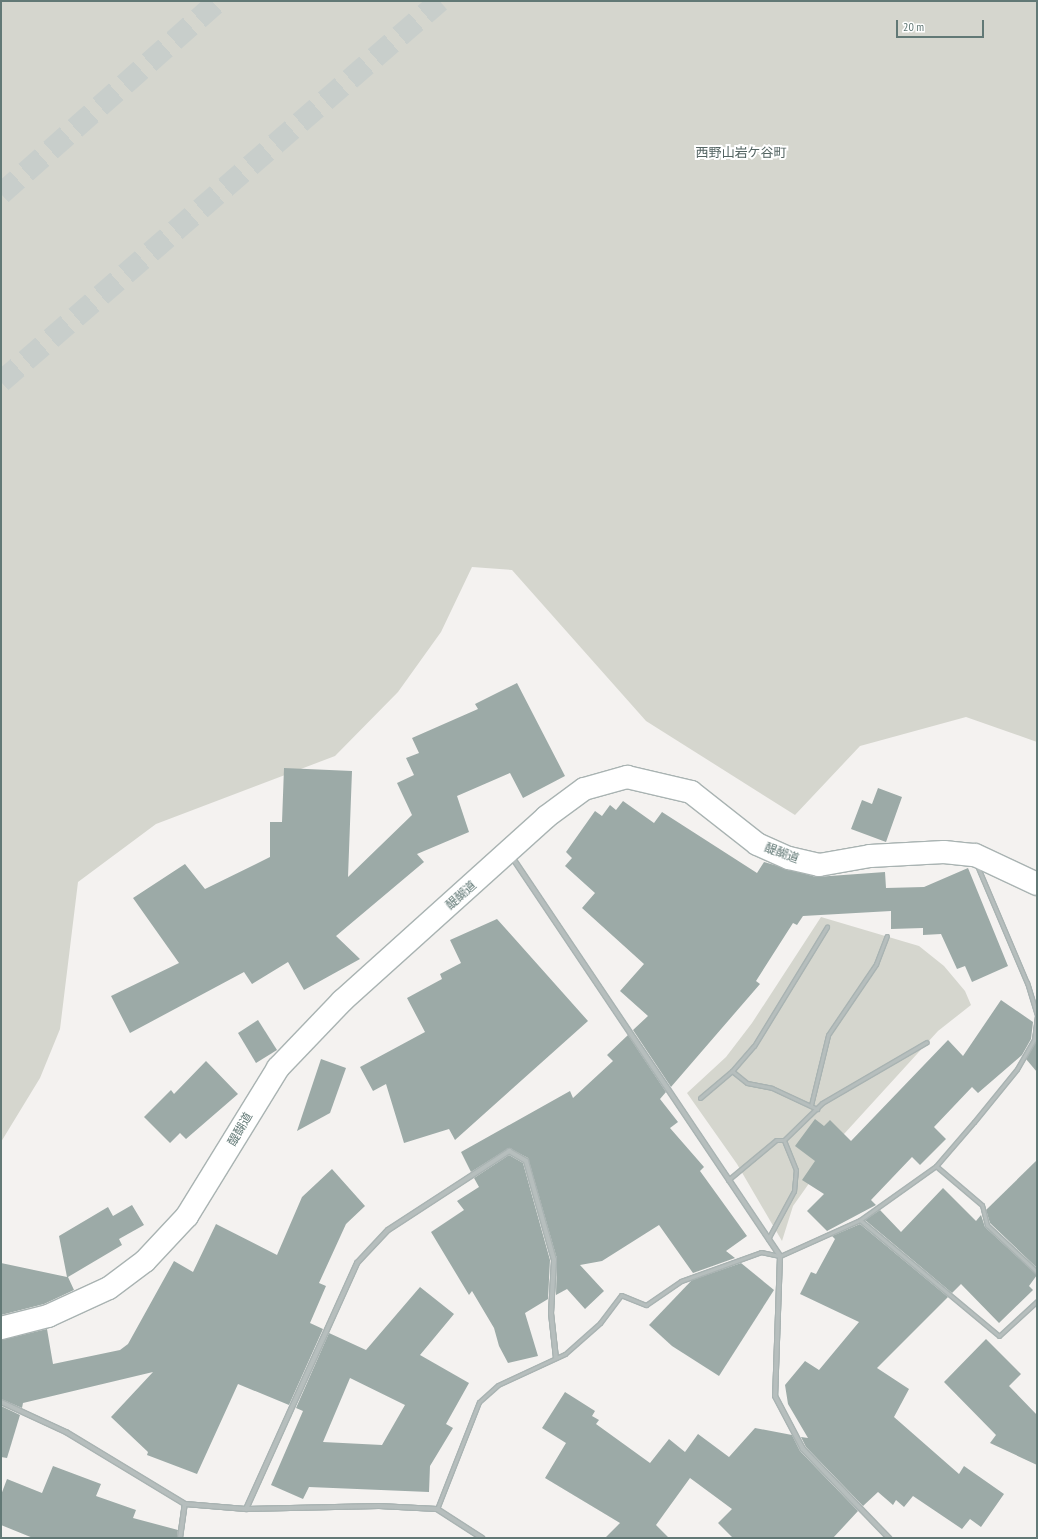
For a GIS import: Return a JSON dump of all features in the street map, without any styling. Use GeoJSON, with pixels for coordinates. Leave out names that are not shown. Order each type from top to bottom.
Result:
{"type":"FeatureCollection","features":[{"type":"Feature","properties":{"kind":"main road","name":"醍醐道"},"geometry":{"type":"LineString","coordinates":[[1,1328],[48,1316],[109,1288],[146,1261],[187,1216],[278,1068],[342,1001],[509,852],[546,817],[584,789],[627,777],[691,792],[757,844],[789,858],[819,865],[870,856],[944,852],[975,855],[1037,884]]}},
{"type":"Feature","properties":{"kind":"street"},"geometry":{"type":"LineString","coordinates":[[509,852],[780,1256],[775,1396],[803,1448],[888,1538]]}},
{"type":"Feature","properties":{"kind":"street"},"geometry":{"type":"LineString","coordinates":[[246,1509],[357,1263],[388,1230],[509,1151],[526,1161],[554,1260],[551,1313],[556,1358]]}},
{"type":"Feature","properties":{"kind":"street"},"geometry":{"type":"LineString","coordinates":[[1,1402],[66,1432],[185,1504],[246,1509],[379,1506],[436,1509],[482,1538]]}},
{"type":"Feature","properties":{"kind":"street"},"geometry":{"type":"LineString","coordinates":[[180,1538],[185,1504]]}},
{"type":"Feature","properties":{"kind":"lane"},"geometry":{"type":"LineString","coordinates":[[436,1509],[479,1402],[498,1385],[566,1354],[600,1323],[622,1295],[646,1305],[681,1281],[761,1252],[780,1256],[860,1220],[936,1166],[1017,1069],[1034,1040],[1037,1015],[1027,983],[990,902],[975,855]]}},
{"type":"Feature","properties":{"kind":"lane"},"geometry":{"type":"LineString","coordinates":[[700,1098],[732,1071],[773,1018],[827,927]]}},
{"type":"Feature","properties":{"kind":"lane"},"geometry":{"type":"LineString","coordinates":[[811,1105],[828,1036],[876,964],[887,936]]}},
{"type":"Feature","properties":{"kind":"lane"},"geometry":{"type":"LineString","coordinates":[[728,1180],[776,1140],[784,1140],[817,1109],[927,1042]]}},
{"type":"Feature","properties":{"kind":"lane"},"geometry":{"type":"LineString","coordinates":[[732,1071],[747,1083],[772,1088],[817,1109]]}},
{"type":"Feature","properties":{"kind":"lane"},"geometry":{"type":"LineString","coordinates":[[768,1239],[794,1190],[796,1170],[784,1140]]}},
{"type":"Feature","properties":{"kind":"lane"},"geometry":{"type":"LineString","coordinates":[[936,1166],[982,1205],[988,1225],[1037,1272]]}},
{"type":"Feature","properties":{"kind":"lane"},"geometry":{"type":"LineString","coordinates":[[860,1220],[999,1336],[1037,1302]]}},
{"type":"Feature","properties":{"kind":"shaded area"},"geometry":{"type":"Polygon","coordinates":[[[1,1],[1037,1],[1037,742],[966,717],[860,746],[795,815],[646,721],[512,570],[472,567],[441,632],[398,692],[335,756],[156,824],[78,882],[60,1029],[40,1078],[1,1142],[1,1]]]}},
{"type":"Feature","properties":{"kind":"shaded area"},"geometry":{"type":"Polygon","coordinates":[[[821,917],[919,946],[944,966],[965,991],[971,1005],[938,1031],[844,1134],[793,1206],[782,1241],[737,1164],[687,1093],[726,1057],[752,1023],[821,917]]]}},
{"type":"Feature","properties":{"kind":"building"},"geometry":{"type":"Polygon","coordinates":[[[517,683],[565,776],[523,798],[510,773],[457,796],[469,832],[417,854],[424,862],[336,936],[360,959],[304,990],[288,962],[252,984],[244,972],[130,1033],[111,996],[179,963],[133,898],[185,864],[205,889],[270,857],[270,822],[282,822],[284,768],[352,771],[348,877],[412,815],[397,783],[414,775],[406,758],[419,753],[412,738],[478,709],[475,704],[517,683]]]}},
{"type":"Feature","properties":{"kind":"building"},"geometry":{"type":"Polygon","coordinates":[[[878,788],[902,797],[886,842],[851,829],[862,800],[872,804],[878,788]]]}},
{"type":"Feature","properties":{"kind":"building"},"geometry":{"type":"Polygon","coordinates":[[[623,801],[654,823],[662,812],[757,873],[764,862],[816,877],[885,872],[886,888],[924,887],[968,868],[1008,966],[972,982],[965,966],[957,969],[941,934],[923,935],[923,928],[891,929],[891,911],[803,916],[797,925],[793,923],[756,981],[760,984],[671,1087],[633,1030],[648,1016],[620,991],[644,964],[582,908],[595,893],[565,866],[572,858],[566,852],[595,811],[602,816],[610,805],[616,810],[623,801]]]}},
{"type":"Feature","properties":{"kind":"building"},"geometry":{"type":"Polygon","coordinates":[[[497,919],[588,1021],[455,1140],[449,1129],[404,1143],[386,1084],[373,1091],[360,1067],[425,1032],[407,998],[442,979],[440,974],[461,963],[450,940],[497,919]]]}},
{"type":"Feature","properties":{"kind":"building"},"geometry":{"type":"Polygon","coordinates":[[[1001,1000],[1033,1022],[1031,1039],[1022,1055],[978,1093],[972,1087],[934,1127],[946,1139],[920,1165],[912,1157],[871,1200],[876,1205],[827,1231],[807,1211],[824,1194],[802,1180],[815,1161],[795,1146],[815,1119],[824,1126],[830,1120],[851,1141],[948,1040],[963,1056],[1001,1000]]]}},
{"type":"Feature","properties":{"kind":"building"},"geometry":{"type":"Polygon","coordinates":[[[258,1020],[277,1050],[256,1063],[238,1033],[258,1020]]]}},
{"type":"Feature","properties":{"kind":"building"},"geometry":{"type":"Polygon","coordinates":[[[628,1035],[666,1092],[660,1099],[678,1122],[670,1128],[704,1167],[700,1171],[747,1236],[726,1251],[735,1258],[693,1273],[659,1225],[602,1261],[580,1265],[604,1291],[585,1309],[567,1289],[556,1295],[557,1259],[528,1158],[509,1148],[471,1172],[461,1152],[570,1091],[573,1098],[613,1061],[607,1055],[628,1035]]]}},
{"type":"Feature","properties":{"kind":"building"},"geometry":{"type":"Polygon","coordinates":[[[1037,1040],[1037,1072],[1026,1059],[1037,1040]]]}},
{"type":"Feature","properties":{"kind":"building"},"geometry":{"type":"Polygon","coordinates":[[[321,1059],[346,1068],[330,1113],[297,1131],[321,1059]]]}},
{"type":"Feature","properties":{"kind":"building"},"geometry":{"type":"Polygon","coordinates":[[[206,1061],[238,1094],[186,1139],[180,1133],[170,1143],[144,1117],[171,1090],[174,1094],[206,1061]]]}},
{"type":"Feature","properties":{"kind":"building"},"geometry":{"type":"Polygon","coordinates":[[[509,1155],[523,1163],[550,1260],[548,1299],[525,1313],[538,1356],[508,1363],[499,1346],[494,1328],[472,1291],[469,1295],[431,1232],[464,1210],[457,1201],[479,1187],[474,1178],[509,1155]]]}},
{"type":"Feature","properties":{"kind":"building"},"geometry":{"type":"Polygon","coordinates":[[[1037,1160],[1037,1268],[990,1223],[986,1210],[1037,1160]]]}},
{"type":"Feature","properties":{"kind":"building"},"geometry":{"type":"Polygon","coordinates":[[[332,1169],[365,1206],[346,1224],[319,1283],[326,1286],[310,1323],[323,1329],[289,1405],[238,1384],[197,1474],[147,1455],[148,1452],[111,1417],[153,1372],[23,1403],[22,1408],[1,1399],[1,1340],[47,1329],[53,1364],[120,1350],[128,1344],[174,1261],[193,1272],[216,1224],[277,1255],[302,1197],[332,1169]]]}},
{"type":"Feature","properties":{"kind":"building"},"geometry":{"type":"Polygon","coordinates":[[[943,1188],[976,1221],[981,1215],[985,1227],[1037,1275],[1029,1286],[1033,1290],[999,1323],[961,1284],[952,1293],[865,1220],[880,1210],[901,1232],[943,1188]]]}},
{"type":"Feature","properties":{"kind":"building"},"geometry":{"type":"Polygon","coordinates":[[[132,1205],[144,1225],[119,1239],[122,1245],[68,1277],[74,1290],[44,1304],[1,1315],[1,1263],[67,1277],[59,1236],[108,1207],[113,1216],[132,1205]]]}},
{"type":"Feature","properties":{"kind":"building"},"geometry":{"type":"Polygon","coordinates":[[[860,1224],[948,1297],[877,1368],[909,1389],[894,1417],[959,1474],[964,1466],[1004,1494],[981,1527],[970,1519],[962,1529],[913,1496],[904,1507],[896,1500],[893,1505],[878,1492],[863,1506],[806,1447],[801,1437],[808,1438],[788,1404],[785,1385],[805,1361],[819,1370],[859,1322],[800,1294],[811,1272],[816,1274],[835,1239],[832,1236],[860,1224]]]}},
{"type":"Feature","properties":{"kind":"building"},"geometry":{"type":"Polygon","coordinates":[[[741,1263],[774,1290],[719,1376],[672,1346],[649,1325],[692,1280],[741,1263]]]}},
{"type":"Feature","properties":{"kind":"building"},"geometry":{"type":"Polygon","coordinates":[[[420,1287],[454,1314],[420,1355],[469,1383],[446,1424],[453,1428],[430,1466],[429,1492],[309,1487],[303,1499],[271,1485],[303,1411],[296,1408],[329,1333],[366,1350],[420,1287]],[[350,1378],[323,1442],[382,1445],[405,1405],[350,1378]]]}},
{"type":"Feature","properties":{"kind":"building"},"geometry":{"type":"Polygon","coordinates":[[[986,1339],[1021,1374],[1009,1386],[1037,1415],[1037,1465],[990,1443],[996,1435],[944,1382],[986,1339]]]}},
{"type":"Feature","properties":{"kind":"building"},"geometry":{"type":"Polygon","coordinates":[[[565,1392],[595,1411],[592,1416],[599,1420],[596,1424],[650,1463],[669,1439],[685,1452],[698,1434],[729,1457],[755,1428],[792,1435],[800,1451],[858,1511],[833,1538],[733,1538],[718,1523],[732,1509],[690,1478],[656,1525],[669,1538],[605,1538],[620,1523],[545,1478],[566,1443],[542,1428],[565,1392]]]}},
{"type":"Feature","properties":{"kind":"building"},"geometry":{"type":"Polygon","coordinates":[[[1,1406],[20,1415],[7,1458],[1,1457],[1,1406]]]}},
{"type":"Feature","properties":{"kind":"building"},"geometry":{"type":"Polygon","coordinates":[[[53,1466],[101,1484],[96,1496],[136,1510],[133,1518],[178,1530],[177,1538],[33,1538],[1,1525],[1,1495],[7,1479],[42,1493],[53,1466]]]}},
{"type":"Feature","properties":{"kind":"tunnel"},"geometry":{"type":"LineString","coordinates":[[1,194],[218,1]]}},
{"type":"Feature","properties":{"kind":"tunnel"},"geometry":{"type":"LineString","coordinates":[[1,382],[440,1]]}},
{"type":"Feature","properties":{"kind":"district","name":"西野山岩ケ谷町"},"geometry":{"type":"Point","coordinates":[741,153]}}]}
